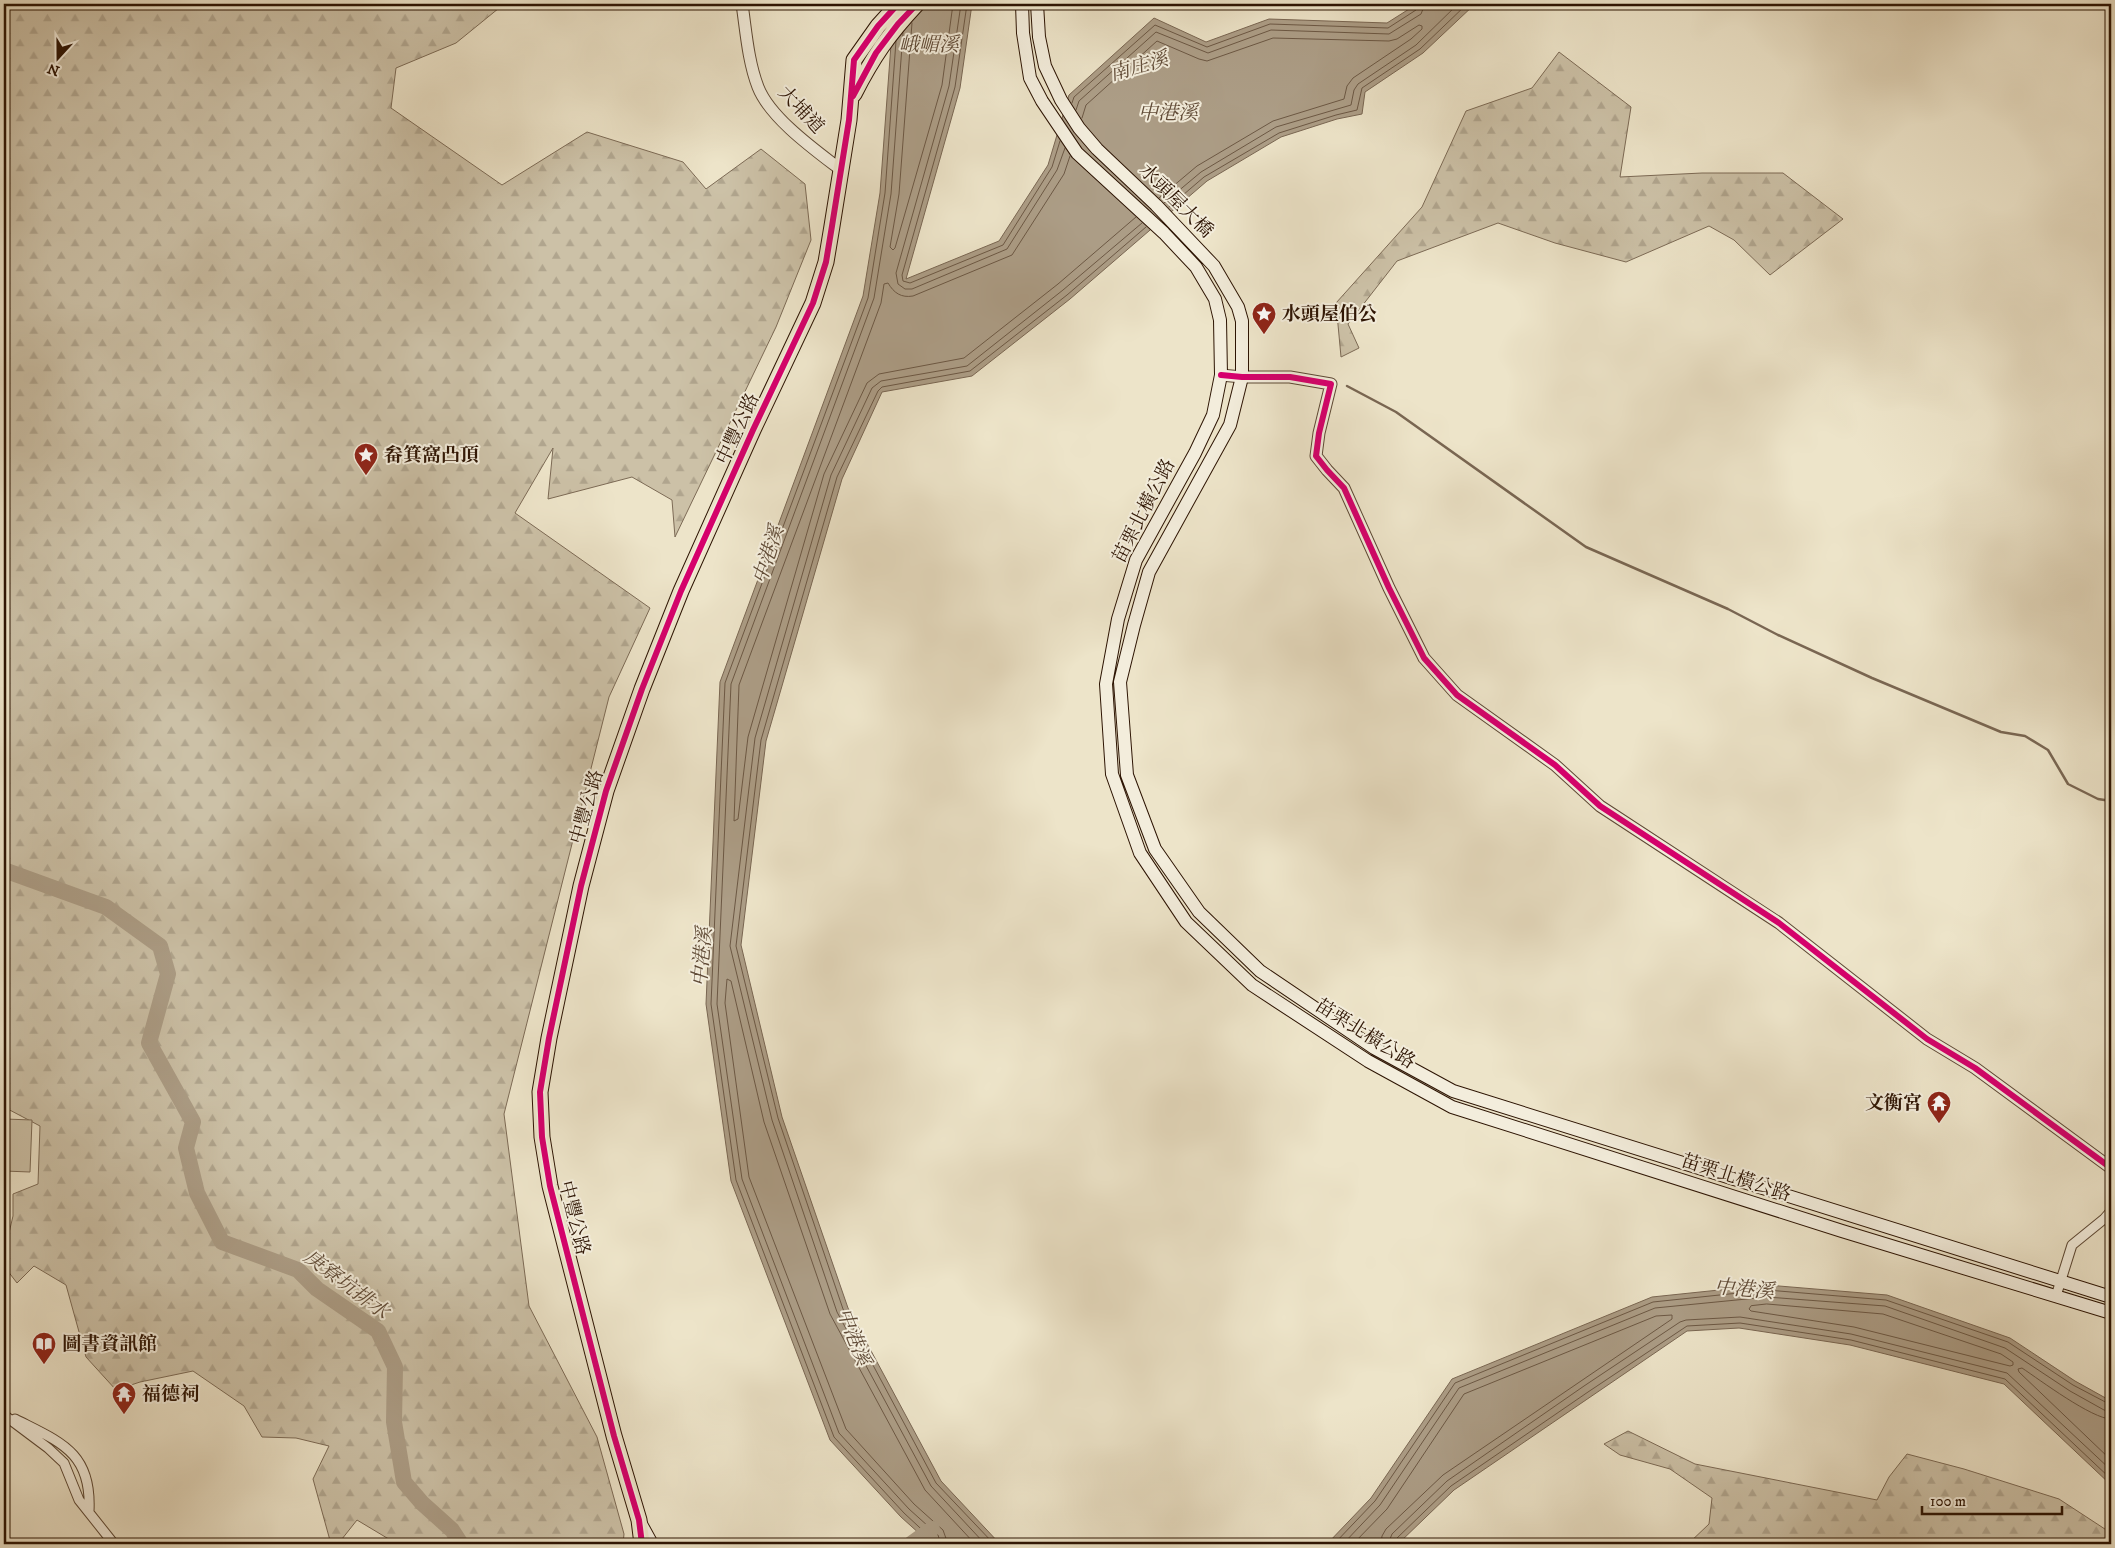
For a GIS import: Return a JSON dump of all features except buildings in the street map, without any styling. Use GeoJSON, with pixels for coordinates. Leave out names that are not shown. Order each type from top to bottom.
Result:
{"type":"FeatureCollection","features":[{"type":"Feature","properties":{"kind":"main road","name":"中豐公路"},"geometry":{"type":"LineString","coordinates":[[644,1537],[614,1436],[550,1186],[542,1136],[540,1092],[558,986],[581,886],[606,791],[642,689],[681,591],[753,430],[813,303],[826,262],[842,170],[854,60],[878,26],[898,4]]}},
{"type":"Feature","properties":{"kind":"main road","name":"中豐公路"},"geometry":{"type":"LineString","coordinates":[[849,104],[866,70],[885,40],[917,4]]}},
{"type":"Feature","properties":{"kind":"main road","name":"水頭屋大橋"},"geometry":{"type":"LineString","coordinates":[[1022,4],[1023,33],[1030,78],[1042,101],[1077,154],[1164,233],[1196,267],[1215,299],[1220,320],[1221,374]]}},
{"type":"Feature","properties":{"kind":"main road","name":"水頭屋大橋"},"geometry":{"type":"LineString","coordinates":[[1037,4],[1039,37],[1045,66],[1061,100],[1080,128],[1097,149],[1192,242],[1224,279],[1238,307],[1242,321],[1242,377]]}},
{"type":"Feature","properties":{"kind":"main road","name":"苗栗北橫公路"},"geometry":{"type":"LineString","coordinates":[[1221,374],[1213,415],[1195,453],[1136,560],[1118,619],[1106,684],[1112,774],[1140,853],[1186,922],[1252,985],[1368,1061],[1452,1107],[1842,1231],[2111,1313]]}},
{"type":"Feature","properties":{"kind":"main road","name":"苗栗北橫公路"},"geometry":{"type":"LineString","coordinates":[[1242,377],[1230,425],[1149,572],[1120,682],[1126,775],[1155,849],[1199,912],[1260,971],[1374,1048],[1453,1091],[2111,1297]]}},
{"type":"Feature","properties":{"kind":"street","name":"大埔道"},"geometry":{"type":"LineString","coordinates":[[742,4],[751,66],[758,88],[766,101],[808,145],[842,170]]}},
{"type":"Feature","properties":{"kind":"street"},"geometry":{"type":"LineString","coordinates":[[1221,374],[1242,377],[1290,377],[1331,384],[1319,433],[1316,456],[1344,488],[1389,588],[1424,658],[1458,695],[1555,766],[1600,806],[1779,923],[1927,1039],[1976,1068],[2111,1168]]}},
{"type":"Feature","properties":{"kind":"street"},"geometry":{"type":"LineString","coordinates":[[2056,1296],[2072,1245],[2111,1211]]}},
{"type":"Feature","properties":{"kind":"street"},"geometry":{"type":"LineString","coordinates":[[4,1414],[64,1463],[79,1500],[114,1544]]}},
{"type":"Feature","properties":{"kind":"street"},"geometry":{"type":"LineString","coordinates":[[4,1414],[54,1440],[82,1463],[90,1494],[89,1511]]}},
{"type":"Feature","properties":{"kind":"green space"},"geometry":{"type":"Polygon","coordinates":[[[4,4],[504,4],[456,43],[396,68],[391,108],[502,185],[587,132],[683,162],[706,189],[761,149],[805,184],[811,240],[776,327],[675,537],[672,500],[632,477],[548,499],[553,448],[515,513],[650,608],[609,697],[504,1114],[529,1306],[597,1437],[624,1534],[623,1544],[397,1544],[357,1520],[338,1544],[331,1544],[313,1479],[329,1446],[296,1438],[262,1437],[244,1406],[193,1371],[140,1382],[116,1390],[86,1357],[66,1285],[34,1266],[17,1283],[4,1266],[4,1254],[13,1216],[13,1194],[38,1184],[40,1126],[4,1107],[4,4]]]}},
{"type":"Feature","properties":{"kind":"green space"},"geometry":{"type":"Polygon","coordinates":[[[1559,52],[1631,107],[1620,177],[1702,173],[1783,173],[1843,219],[1770,275],[1734,240],[1709,226],[1626,262],[1555,243],[1498,223],[1397,261],[1348,324],[1359,348],[1341,357],[1336,303],[1422,207],[1466,111],[1532,88],[1559,52]]]}},
{"type":"Feature","properties":{"kind":"green space"},"geometry":{"type":"Polygon","coordinates":[[[5,1119],[32,1120],[30,1172],[4,1171],[5,1119]]]}},
{"type":"Feature","properties":{"kind":"green space"},"geometry":{"type":"Polygon","coordinates":[[[1628,1431],[1695,1464],[1877,1500],[1889,1477],[1907,1454],[1964,1469],[2059,1499],[2111,1533],[2111,1544],[1688,1544],[1709,1524],[1712,1498],[1670,1469],[1620,1455],[1604,1444],[1628,1431]]]}},
{"type":"Feature","properties":{"kind":"water","name":"中港溪"},"geometry":{"type":"Polygon","coordinates":[[[894,4],[972,4],[960,88],[906,279],[999,241],[1048,165],[1069,95],[1154,18],[1206,42],[1269,19],[1387,23],[1417,4],[1475,4],[1423,53],[1365,92],[1362,114],[1337,119],[1281,137],[1207,181],[1070,299],[972,376],[882,392],[842,479],[766,741],[741,945],[782,1117],[848,1308],[941,1481],[1000,1544],[931,1544],[901,1517],[830,1440],[731,1181],[706,1004],[720,682],[863,296],[880,193],[894,4]]]}},
{"type":"Feature","properties":{"kind":"water","name":"中港溪"},"geometry":{"type":"Polygon","coordinates":[[[1767,1285],[1887,1295],[2010,1338],[2075,1381],[2111,1401],[2111,1485],[2004,1384],[1850,1345],[1739,1328],[1687,1331],[1454,1490],[1398,1544],[1327,1544],[1371,1498],[1452,1379],[1652,1297],[1767,1285]]]}},
{"type":"Feature","properties":{"kind":"waterway"},"geometry":{"type":"LineString","coordinates":[[1347,386],[1396,412],[1586,547],[1728,609],[1778,635],[1872,678],[2001,732],[2025,736],[2048,750],[2068,784],[2098,799],[2111,801]]}},
{"type":"Feature","properties":{"kind":"waterway","name":"庚寮坑排水"},"geometry":{"type":"LineString","coordinates":[[4,870],[106,907],[160,946],[168,974],[149,1043],[193,1122],[186,1148],[197,1193],[222,1242],[298,1270],[317,1289],[378,1331],[395,1367],[394,1422],[404,1482],[422,1503],[452,1530],[461,1544]]}},
{"type":"Feature","properties":{"kind":"waterway","name":"庚寮坑排水"},"geometry":{"type":"LineString","coordinates":[[911,1544],[932,1529]]}},
{"type":"Feature","properties":{"kind":"cycle path"},"geometry":{"type":"LineString","coordinates":[[642,1544],[639,1520],[614,1436],[550,1186],[542,1137],[540,1092],[549,1038],[581,886],[606,791],[642,689],[681,591],[753,430],[813,303],[826,262],[849,120],[854,60],[878,26],[898,4]]}},
{"type":"Feature","properties":{"kind":"cycle path"},"geometry":{"type":"LineString","coordinates":[[853,96],[876,53],[898,24],[917,4]]}},
{"type":"Feature","properties":{"kind":"cycle path"},"geometry":{"type":"LineString","coordinates":[[1221,375],[1290,377],[1331,384],[1319,433],[1316,456],[1344,488],[1389,588],[1424,658],[1457,695],[1555,765],[1600,806],[1779,923],[1927,1039],[1975,1068],[2111,1168]]}},
{"type":"Feature","properties":{"kind":"place","name":"水頭屋伯公"},"geometry":{"type":"Point","coordinates":[1264,335]}},
{"type":"Feature","properties":{"kind":"place","name":"畚箕窩凸頂"},"geometry":{"type":"Point","coordinates":[366,476]}},
{"type":"Feature","properties":{"kind":"place","name":"文衡宮"},"geometry":{"type":"Point","coordinates":[1939,1124]}},
{"type":"Feature","properties":{"kind":"place","name":"圖書資訊館"},"geometry":{"type":"Point","coordinates":[44,1365]}},
{"type":"Feature","properties":{"kind":"place","name":"福德祠"},"geometry":{"type":"Point","coordinates":[124,1415]}},
{"type":"Feature","properties":{"kind":"water label","name":"峨嵋溪"},"geometry":{"type":"Point","coordinates":[929,45]}},
{"type":"Feature","properties":{"kind":"water label","name":"南庄溪"},"geometry":{"type":"Point","coordinates":[1139,67]}}]}
